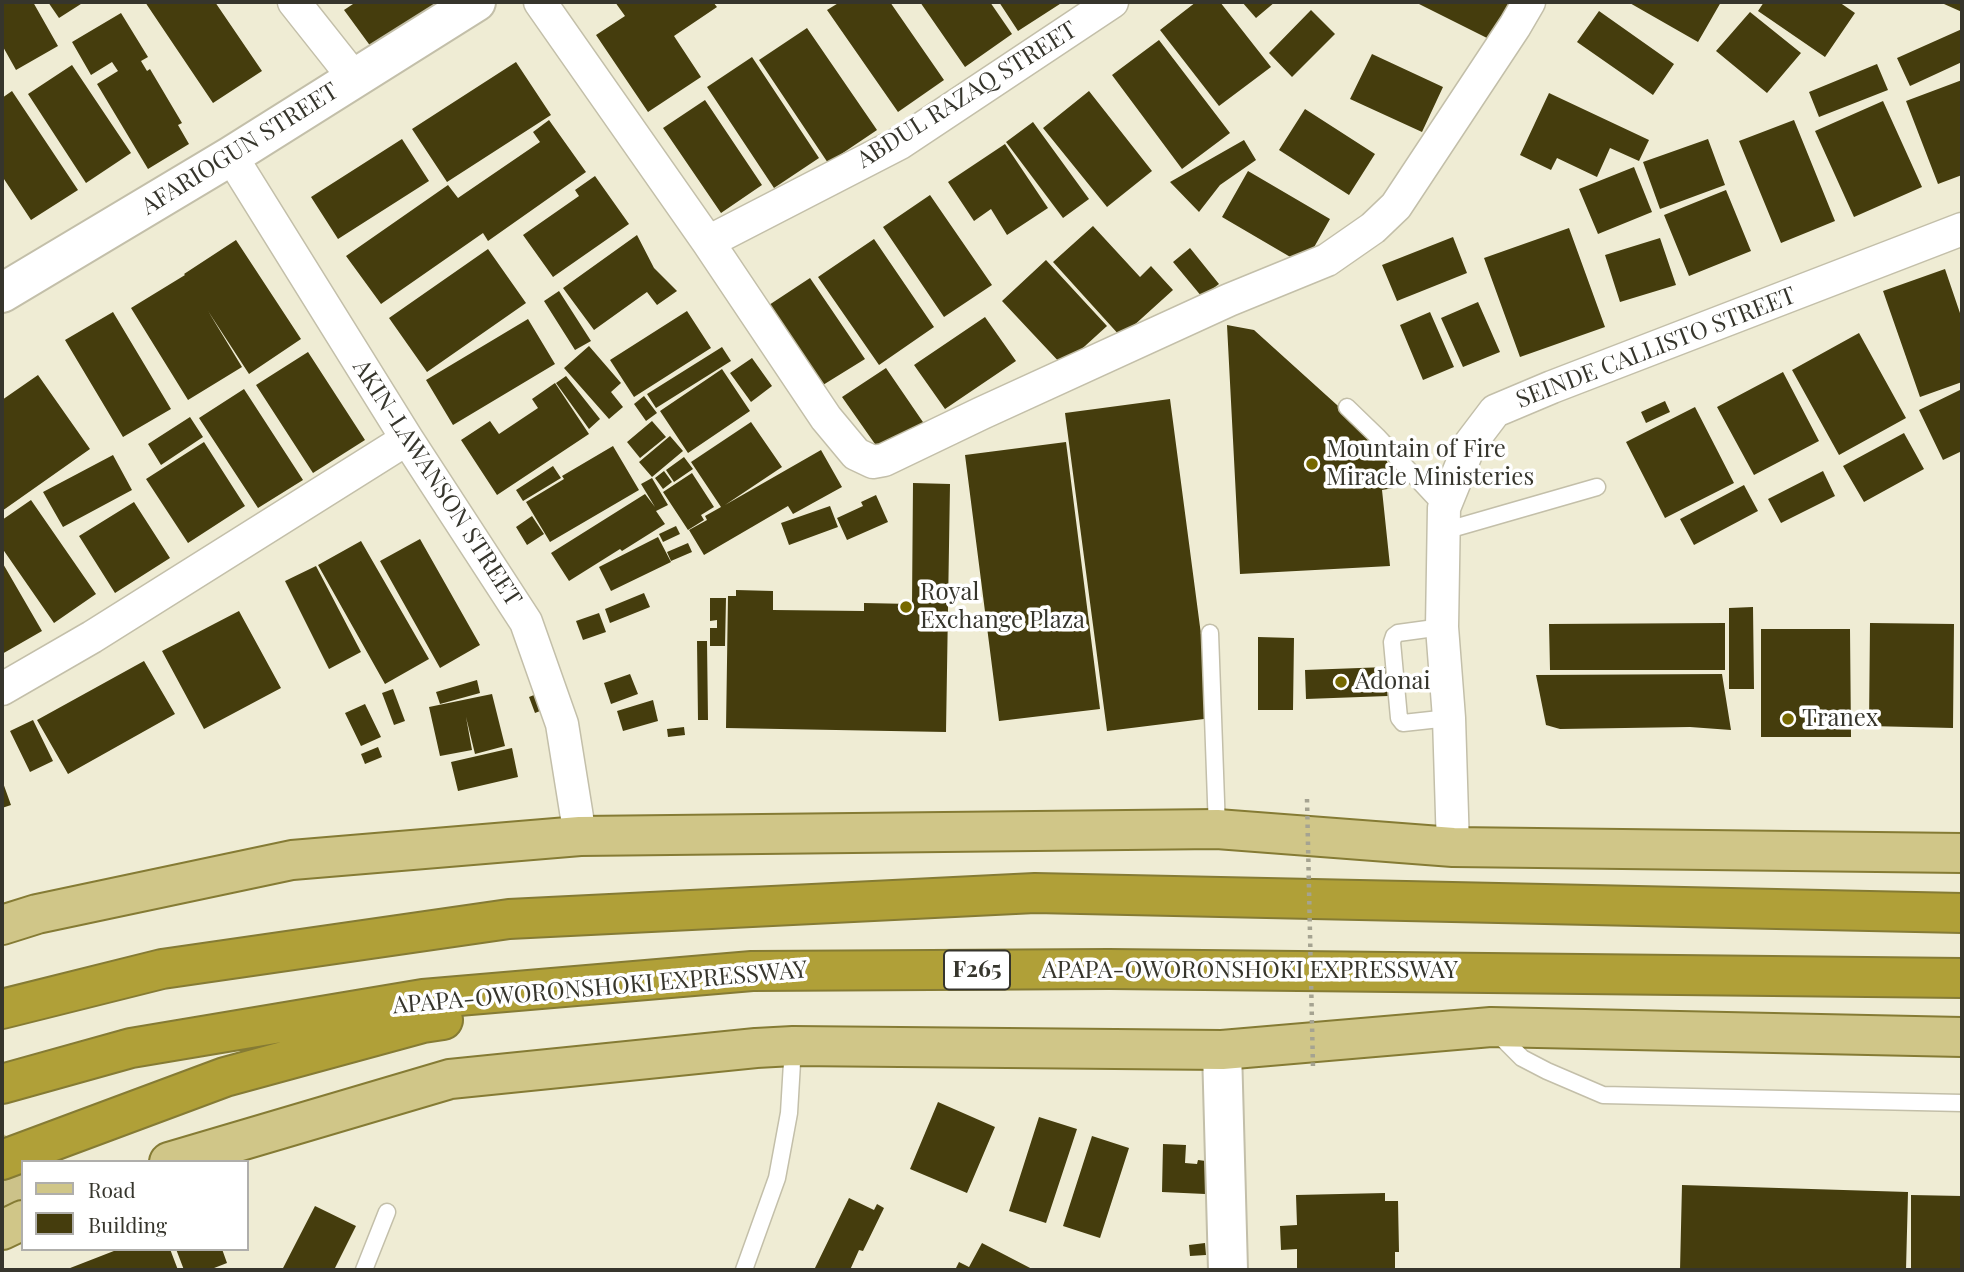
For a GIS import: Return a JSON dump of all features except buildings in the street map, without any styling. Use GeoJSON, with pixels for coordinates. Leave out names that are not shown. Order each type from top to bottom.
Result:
{"type":"FeatureCollection","features":[{"type":"Feature","properties":{"kind":"highway"},"geometry":{"type":"LineString","coordinates":[[2,1009],[162,970],[509,919],[1049,894],[1962,913]]}},
{"type":"Feature","properties":{"kind":"highway","name":"APAPA-OWORONSHOKI EXPRESSWAY"},"geometry":{"type":"LineString","coordinates":[[2,1084],[131,1048],[423,999],[752,971],[1109,969],[1962,978]]}},
{"type":"Feature","properties":{"kind":"highway"},"geometry":{"type":"LineString","coordinates":[[2,1160],[225,1077],[423,1023],[752,971]]}},
{"type":"Feature","properties":{"kind":"main road"},"geometry":{"type":"LineString","coordinates":[[2,925],[37,914],[292,860],[579,836],[1217,829],[1453,847],[1962,853]]}},
{"type":"Feature","properties":{"kind":"main road"},"geometry":{"type":"LineString","coordinates":[[176,1160],[450,1079],[756,1048],[793,1046],[1222,1050],[1491,1027],[1962,1037]]}},
{"type":"Feature","properties":{"kind":"main road"},"geometry":{"type":"LineString","coordinates":[[2,1230],[21,1221]]}},
{"type":"Feature","properties":{"kind":"street"},"geometry":{"type":"LineString","coordinates":[[294,2],[355,79]]}},
{"type":"Feature","properties":{"kind":"street","name":"AFARIOGUN STREET"},"geometry":{"type":"LineString","coordinates":[[2,293],[231,156],[476,2]]}},
{"type":"Feature","properties":{"kind":"street"},"geometry":{"type":"LineString","coordinates":[[540,2],[708,242],[826,418],[856,454],[873,462],[884,460],[1216,305],[1327,260],[1373,229],[1396,206],[1529,2]]}},
{"type":"Feature","properties":{"kind":"street","name":"ABDUL RAZAQ STREET"},"geometry":{"type":"LineString","coordinates":[[708,242],[900,143],[1112,2]]}},
{"type":"Feature","properties":{"kind":"street","name":"AKIN-LAWANSON STREET"},"geometry":{"type":"LineString","coordinates":[[231,156],[407,439],[526,622],[562,724],[579,836]]}},
{"type":"Feature","properties":{"kind":"street","name":"SEINDE CALLISTO STREET"},"geometry":{"type":"LineString","coordinates":[[1453,847],[1449,718],[1442,626],[1444,520],[1470,444],[1495,411],[1962,229]]}},
{"type":"Feature","properties":{"kind":"street"},"geometry":{"type":"LineString","coordinates":[[2,689],[92,637],[407,439]]}},
{"type":"Feature","properties":{"kind":"street"},"geometry":{"type":"LineString","coordinates":[[1222,1050],[1228,1270]]}},
{"type":"Feature","properties":{"kind":"lane"},"geometry":{"type":"LineString","coordinates":[[1347,407],[1377,436],[1444,520],[1597,487]]}},
{"type":"Feature","properties":{"kind":"lane"},"geometry":{"type":"LineString","coordinates":[[1442,626],[1398,633],[1392,642],[1399,718],[1403,723],[1449,718]]}},
{"type":"Feature","properties":{"kind":"lane"},"geometry":{"type":"LineString","coordinates":[[1210,633],[1217,829]]}},
{"type":"Feature","properties":{"kind":"lane"},"geometry":{"type":"LineString","coordinates":[[1491,1027],[1522,1058],[1603,1095],[1962,1102]]}},
{"type":"Feature","properties":{"kind":"lane"},"geometry":{"type":"LineString","coordinates":[[744,1270],[777,1178],[789,1112],[793,1046]]}},
{"type":"Feature","properties":{"kind":"lane"},"geometry":{"type":"LineString","coordinates":[[364,1270],[387,1213]]}},
{"type":"Feature","properties":{"kind":"path"},"geometry":{"type":"LineString","coordinates":[[1307,799],[1313,1068]]}},
{"type":"Feature","properties":{"kind":"shaded area"},"geometry":{"type":"Polygon","coordinates":[[[2,1133],[42,1160],[21,1160],[21,1224],[2,1233],[2,1133]]]}},
{"type":"Feature","properties":{"kind":"place","name":"Mountain of Fire Miracle Ministeries"},"geometry":{"type":"Point","coordinates":[1312,464]}},
{"type":"Feature","properties":{"kind":"place","name":"Royal Exchange Plaza"},"geometry":{"type":"Point","coordinates":[906,607]}},
{"type":"Feature","properties":{"kind":"place","name":"Adonai"},"geometry":{"type":"Point","coordinates":[1341,682]}},
{"type":"Feature","properties":{"kind":"place","name":"Tranex"},"geometry":{"type":"Point","coordinates":[1788,719]}}]}
